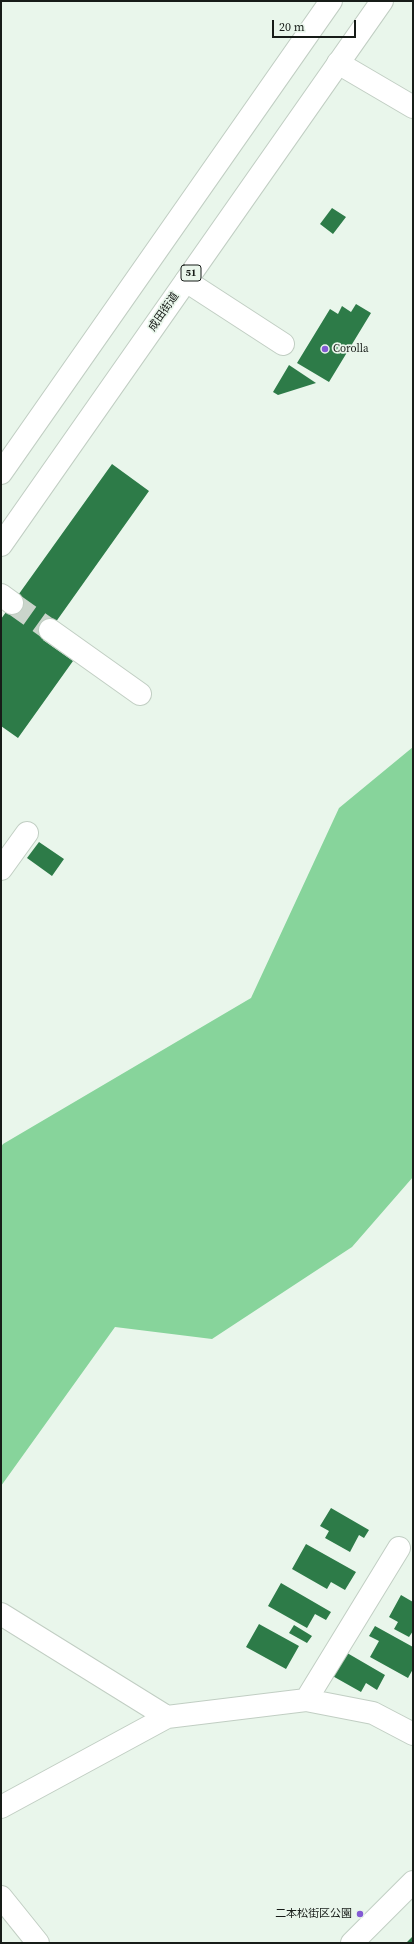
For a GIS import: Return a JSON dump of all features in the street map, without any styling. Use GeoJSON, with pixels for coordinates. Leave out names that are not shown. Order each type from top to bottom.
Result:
{"type":"FeatureCollection","features":[{"type":"Feature","properties":{"kind":"main road"},"geometry":{"type":"LineString","coordinates":[[1,473],[331,1]]}},
{"type":"Feature","properties":{"kind":"main road","name":"成田街道"},"geometry":{"type":"LineString","coordinates":[[1,545],[382,1]]}},
{"type":"Feature","properties":{"kind":"main road"},"geometry":{"type":"LineString","coordinates":[[338,64],[413,107]]}},
{"type":"Feature","properties":{"kind":"main road"},"geometry":{"type":"LineString","coordinates":[[186,281],[283,344]]}},
{"type":"Feature","properties":{"kind":"main road"},"geometry":{"type":"LineString","coordinates":[[50,630],[140,694]]}},
{"type":"Feature","properties":{"kind":"main road"},"geometry":{"type":"LineString","coordinates":[[1,869],[26,833]]}},
{"type":"Feature","properties":{"kind":"main road"},"geometry":{"type":"LineString","coordinates":[[306,1700],[399,1548]]}},
{"type":"Feature","properties":{"kind":"main road"},"geometry":{"type":"LineString","coordinates":[[1,1614],[167,1717]]}},
{"type":"Feature","properties":{"kind":"main road"},"geometry":{"type":"LineString","coordinates":[[1,1806],[167,1717],[306,1700],[373,1713],[411,1726]]}},
{"type":"Feature","properties":{"kind":"main road"},"geometry":{"type":"LineString","coordinates":[[352,1943],[413,1882]]}},
{"type":"Feature","properties":{"kind":"main road"},"geometry":{"type":"LineString","coordinates":[[1,1897],[38,1943]]}},
{"type":"Feature","properties":{"kind":"green space"},"geometry":{"type":"Polygon","coordinates":[[[413,747],[413,1177],[352,1247],[212,1339],[115,1327],[1,1486],[1,1147],[3,1144],[251,998],[339,808],[413,747]]]}},
{"type":"Feature","properties":{"kind":"building"},"geometry":{"type":"Polygon","coordinates":[[[332,208],[346,217],[333,234],[320,224],[332,208]]]}},
{"type":"Feature","properties":{"kind":"building"},"geometry":{"type":"Polygon","coordinates":[[[356,304],[371,313],[329,382],[297,363],[330,309],[338,314],[342,306],[351,312],[356,304]]]}},
{"type":"Feature","properties":{"kind":"building"},"geometry":{"type":"Polygon","coordinates":[[[289,365],[316,383],[278,395],[273,392],[289,365]]]}},
{"type":"Feature","properties":{"kind":"building"},"geometry":{"type":"Polygon","coordinates":[[[112,464],[149,491],[43,640],[73,661],[18,738],[1,726],[1,619],[112,464]]]}},
{"type":"Feature","properties":{"kind":"building"},"geometry":{"type":"Polygon","coordinates":[[[39,842],[64,859],[52,876],[27,858],[39,842]]]}},
{"type":"Feature","properties":{"kind":"building"},"geometry":{"type":"Polygon","coordinates":[[[331,1508],[369,1530],[364,1538],[359,1535],[350,1552],[325,1538],[329,1531],[320,1526],[331,1508]]]}},
{"type":"Feature","properties":{"kind":"building"},"geometry":{"type":"Polygon","coordinates":[[[306,1544],[356,1572],[345,1590],[331,1582],[327,1589],[292,1569],[306,1544]]]}},
{"type":"Feature","properties":{"kind":"building"},"geometry":{"type":"Polygon","coordinates":[[[281,1583],[331,1612],[326,1620],[315,1614],[307,1628],[268,1606],[281,1583]]]}},
{"type":"Feature","properties":{"kind":"building"},"geometry":{"type":"Polygon","coordinates":[[[401,1595],[413,1602],[413,1631],[409,1637],[394,1629],[398,1622],[389,1617],[401,1595]]]}},
{"type":"Feature","properties":{"kind":"building"},"geometry":{"type":"Polygon","coordinates":[[[259,1624],[299,1646],[286,1669],[246,1647],[259,1624]]]}},
{"type":"Feature","properties":{"kind":"building"},"geometry":{"type":"Polygon","coordinates":[[[294,1625],[312,1636],[307,1643],[289,1633],[294,1625]]]}},
{"type":"Feature","properties":{"kind":"building"},"geometry":{"type":"Polygon","coordinates":[[[375,1626],[413,1647],[413,1669],[408,1678],[370,1657],[379,1641],[369,1636],[375,1626]]]}},
{"type":"Feature","properties":{"kind":"building"},"geometry":{"type":"Polygon","coordinates":[[[342,1650],[385,1675],[377,1690],[366,1683],[361,1692],[329,1674],[342,1650]]]}},
{"type":"Feature","properties":{"kind":"building"},"geometry":{"type":"Polygon","coordinates":[[[413,1936],[413,1943],[406,1943],[413,1936]]]}},
{"type":"Feature","properties":{"kind":"tunnel"},"geometry":{"type":"LineString","coordinates":[[12,603],[50,630]]}},
{"type":"Feature","properties":{"kind":"place","name":"Corolla"},"geometry":{"type":"Point","coordinates":[325,349]}},
{"type":"Feature","properties":{"kind":"place","name":"二本松街区公園"},"geometry":{"type":"Point","coordinates":[360,1914]}}]}
